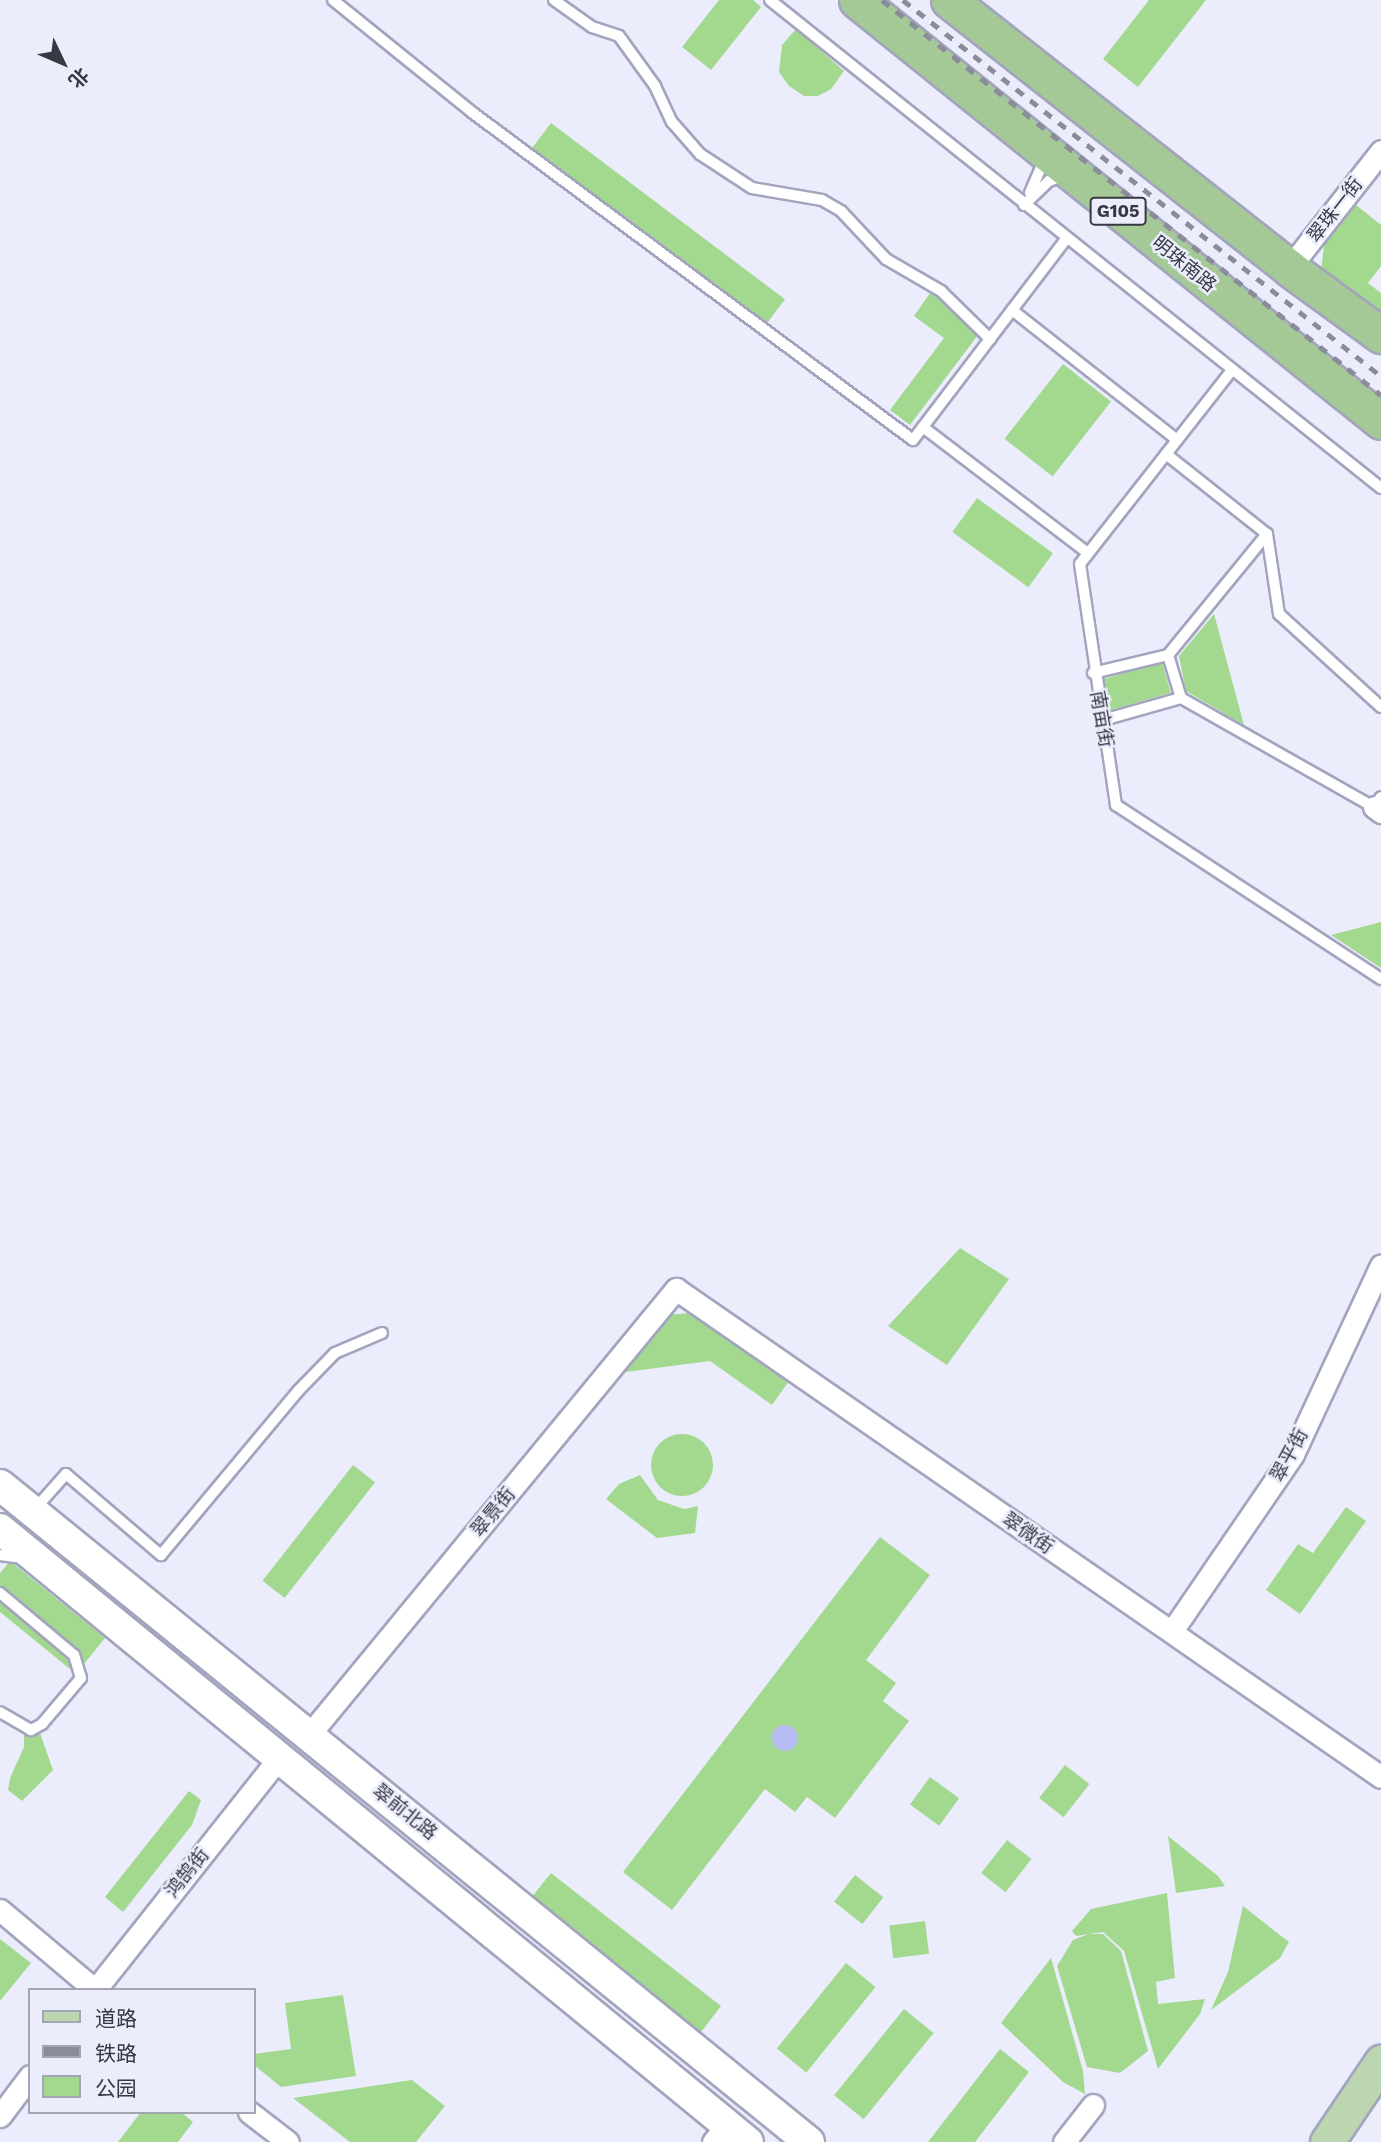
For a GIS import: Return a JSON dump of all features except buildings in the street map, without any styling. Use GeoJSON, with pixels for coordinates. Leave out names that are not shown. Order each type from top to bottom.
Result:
{"type":"FeatureCollection","features":[{"type":"Feature","properties":{"kind":"highway","name":"明珠南路"},"geometry":{"type":"LineString","coordinates":[[857,0],[1381,421]]}},
{"type":"Feature","properties":{"kind":"highway"},"geometry":{"type":"LineString","coordinates":[[949,0],[1289,268],[1381,335]]}},
{"type":"Feature","properties":{"kind":"main road","name":"翠前北路"},"geometry":{"type":"LineString","coordinates":[[0,1485],[809,2142]]}},
{"type":"Feature","properties":{"kind":"main road","name":"翠前北路"},"geometry":{"type":"LineString","coordinates":[[0,1529],[280,1757],[729,2136]]}},
{"type":"Feature","properties":{"kind":"main road"},"geometry":{"type":"LineString","coordinates":[[1327,2142],[1381,2062]]}},
{"type":"Feature","properties":{"kind":"street","name":"翠珠一街"},"geometry":{"type":"LineString","coordinates":[[1289,268],[1381,152]]}},
{"type":"Feature","properties":{"kind":"street","name":"翠平街"},"geometry":{"type":"LineString","coordinates":[[1172,1631],[1293,1454],[1381,1265]]}},
{"type":"Feature","properties":{"kind":"street","name":"翠微街"},"geometry":{"type":"LineString","coordinates":[[676,1289],[1381,1777]]}},
{"type":"Feature","properties":{"kind":"street","name":"翠景街"},"geometry":{"type":"LineString","coordinates":[[309,1735],[676,1289]]}},
{"type":"Feature","properties":{"kind":"street","name":"鸿鹄街"},"geometry":{"type":"LineString","coordinates":[[97,1988],[280,1757]]}},
{"type":"Feature","properties":{"kind":"street"},"geometry":{"type":"LineString","coordinates":[[0,1910],[93,1988]]}},
{"type":"Feature","properties":{"kind":"street"},"geometry":{"type":"LineString","coordinates":[[0,2116],[28,2079]]}},
{"type":"Feature","properties":{"kind":"street"},"geometry":{"type":"LineString","coordinates":[[1064,2142],[1093,2105]]}},
{"type":"Feature","properties":{"kind":"street"},"geometry":{"type":"LineString","coordinates":[[252,2114],[288,2142]]}},
{"type":"Feature","properties":{"kind":"lane"},"geometry":{"type":"LineString","coordinates":[[333,0],[473,113],[913,440],[1066,239]]}},
{"type":"Feature","properties":{"kind":"lane"},"geometry":{"type":"LineString","coordinates":[[554,0],[592,27],[619,36],[655,86],[672,122],[700,154],[752,188],[821,200],[841,211],[878,252],[941,290],[990,339]]}},
{"type":"Feature","properties":{"kind":"lane"},"geometry":{"type":"LineString","coordinates":[[770,0],[1381,488]]}},
{"type":"Feature","properties":{"kind":"lane"},"geometry":{"type":"LineString","coordinates":[[1024,205],[1044,168],[1040,148]]}},
{"type":"Feature","properties":{"kind":"lane"},"geometry":{"type":"LineString","coordinates":[[1024,205],[1054,177],[1079,180]]}},
{"type":"Feature","properties":{"kind":"lane"},"geometry":{"type":"LineString","coordinates":[[1012,310],[1177,440]]}},
{"type":"Feature","properties":{"kind":"lane","name":"南亩街"},"geometry":{"type":"LineString","coordinates":[[1233,370],[1080,564],[1093,673],[1116,804],[1381,979]]}},
{"type":"Feature","properties":{"kind":"lane"},"geometry":{"type":"LineString","coordinates":[[923,428],[1088,553]]}},
{"type":"Feature","properties":{"kind":"lane"},"geometry":{"type":"LineString","coordinates":[[1167,454],[1268,534],[1279,614],[1381,708]]}},
{"type":"Feature","properties":{"kind":"lane"},"geometry":{"type":"LineString","coordinates":[[1093,673],[1168,655],[1268,534]]}},
{"type":"Feature","properties":{"kind":"lane"},"geometry":{"type":"LineString","coordinates":[[1168,655],[1181,698]]}},
{"type":"Feature","properties":{"kind":"lane"},"geometry":{"type":"LineString","coordinates":[[1103,720],[1181,698],[1378,805]]}},
{"type":"Feature","properties":{"kind":"lane"},"geometry":{"type":"LineString","coordinates":[[33,1512],[66,1474],[161,1555],[298,1391],[335,1353],[382,1333]]}},
{"type":"Feature","properties":{"kind":"lane"},"geometry":{"type":"LineString","coordinates":[[0,1555],[38,1560]]}},
{"type":"Feature","properties":{"kind":"lane"},"geometry":{"type":"LineString","coordinates":[[0,1594],[74,1655],[81,1678],[42,1724],[31,1730],[0,1712]]}},
{"type":"Feature","properties":{"kind":"green space"},"geometry":{"type":"Polygon","coordinates":[[[719,0],[753,0],[761,7],[711,70],[682,47],[719,0]]]}},
{"type":"Feature","properties":{"kind":"green space"},"geometry":{"type":"Polygon","coordinates":[[[1149,0],[1206,0],[1138,87],[1103,59],[1149,0]]]}},
{"type":"Feature","properties":{"kind":"green space"},"geometry":{"type":"Polygon","coordinates":[[[796,29],[844,71],[831,89],[818,96],[804,96],[789,86],[779,72],[782,45],[796,29]]]}},
{"type":"Feature","properties":{"kind":"green space"},"geometry":{"type":"Polygon","coordinates":[[[551,123],[785,299],[765,326],[531,149],[551,123]]]}},
{"type":"Feature","properties":{"kind":"green space"},"geometry":{"type":"Polygon","coordinates":[[[1356,205],[1381,225],[1381,266],[1368,283],[1381,293],[1381,318],[1321,272],[1324,245],[1356,205]]]}},
{"type":"Feature","properties":{"kind":"green space"},"geometry":{"type":"Polygon","coordinates":[[[932,290],[978,335],[910,425],[890,410],[944,338],[914,316],[932,290]]]}},
{"type":"Feature","properties":{"kind":"green space"},"geometry":{"type":"Polygon","coordinates":[[[1063,364],[1111,402],[1053,476],[1005,439],[1063,364]]]}},
{"type":"Feature","properties":{"kind":"green space"},"geometry":{"type":"Polygon","coordinates":[[[977,498],[1053,553],[1028,587],[952,532],[977,498]]]}},
{"type":"Feature","properties":{"kind":"green space"},"geometry":{"type":"Polygon","coordinates":[[[1214,614],[1244,725],[1186,691],[1179,656],[1214,614]]]}},
{"type":"Feature","properties":{"kind":"green space"},"geometry":{"type":"Polygon","coordinates":[[[1162,662],[1171,693],[1109,710],[1100,680],[1162,662]]]}},
{"type":"Feature","properties":{"kind":"green space"},"geometry":{"type":"Polygon","coordinates":[[[1381,922],[1381,968],[1331,935],[1381,922]]]}},
{"type":"Feature","properties":{"kind":"green space"},"geometry":{"type":"Polygon","coordinates":[[[960,1248],[1009,1279],[947,1365],[888,1326],[960,1248]]]}},
{"type":"Feature","properties":{"kind":"green space"},"geometry":{"type":"Polygon","coordinates":[[[691,1313],[789,1381],[772,1405],[710,1361],[618,1373],[665,1315],[691,1313]]]}},
{"type":"Feature","properties":{"kind":"green space"},"geometry":{"type":"Polygon","coordinates":[[[682,1434],[704,1443],[713,1465],[704,1487],[682,1496],[660,1487],[651,1465],[660,1443],[682,1434]]]}},
{"type":"Feature","properties":{"kind":"green space"},"geometry":{"type":"Polygon","coordinates":[[[353,1465],[375,1482],[285,1598],[262,1581],[353,1465]]]}},
{"type":"Feature","properties":{"kind":"green space"},"geometry":{"type":"Polygon","coordinates":[[[640,1475],[658,1500],[684,1509],[698,1506],[695,1533],[657,1538],[606,1499],[619,1484],[640,1475]]]}},
{"type":"Feature","properties":{"kind":"green space"},"geometry":{"type":"Polygon","coordinates":[[[1346,1507],[1366,1521],[1300,1614],[1266,1590],[1298,1544],[1313,1553],[1346,1507]]]}},
{"type":"Feature","properties":{"kind":"green space"},"geometry":{"type":"Polygon","coordinates":[[[880,1537],[930,1575],[866,1660],[896,1683],[883,1701],[909,1721],[835,1818],[807,1797],[795,1812],[765,1789],[672,1910],[623,1872],[880,1537]]]}},
{"type":"Feature","properties":{"kind":"green space"},"geometry":{"type":"Polygon","coordinates":[[[10,1561],[105,1638],[76,1674],[0,1612],[0,1573],[10,1561]]]}},
{"type":"Feature","properties":{"kind":"green space"},"geometry":{"type":"Polygon","coordinates":[[[40,1733],[53,1770],[22,1801],[8,1790],[10,1778],[24,1747],[24,1734],[31,1737],[40,1733]]]}},
{"type":"Feature","properties":{"kind":"green space"},"geometry":{"type":"Polygon","coordinates":[[[1065,1765],[1089,1784],[1064,1817],[1039,1798],[1065,1765]]]}},
{"type":"Feature","properties":{"kind":"green space"},"geometry":{"type":"Polygon","coordinates":[[[930,1777],[959,1798],[939,1826],[910,1805],[930,1777]]]}},
{"type":"Feature","properties":{"kind":"green space"},"geometry":{"type":"Polygon","coordinates":[[[189,1791],[201,1800],[192,1825],[123,1912],[105,1897],[189,1791]]]}},
{"type":"Feature","properties":{"kind":"green space"},"geometry":{"type":"Polygon","coordinates":[[[1168,1836],[1218,1876],[1225,1886],[1176,1893],[1168,1836]]]}},
{"type":"Feature","properties":{"kind":"green space"},"geometry":{"type":"Polygon","coordinates":[[[1007,1840],[1031,1859],[1006,1892],[981,1873],[1007,1840]]]}},
{"type":"Feature","properties":{"kind":"green space"},"geometry":{"type":"Polygon","coordinates":[[[551,1873],[721,2006],[698,2036],[531,1898],[551,1873]]]}},
{"type":"Feature","properties":{"kind":"green space"},"geometry":{"type":"Polygon","coordinates":[[[855,1875],[883,1897],[862,1924],[834,1902],[855,1875]]]}},
{"type":"Feature","properties":{"kind":"green space"},"geometry":{"type":"Polygon","coordinates":[[[1167,1893],[1175,1978],[1156,1982],[1158,2004],[1205,1999],[1200,2014],[1158,2069],[1124,1951],[1103,1932],[1076,1936],[1072,1931],[1091,1909],[1167,1893]]]}},
{"type":"Feature","properties":{"kind":"green space"},"geometry":{"type":"Polygon","coordinates":[[[1243,1906],[1289,1942],[1280,1958],[1211,2010],[1228,1972],[1243,1906]]]}},
{"type":"Feature","properties":{"kind":"green space"},"geometry":{"type":"Polygon","coordinates":[[[925,1921],[929,1954],[893,1958],[889,1925],[925,1921]]]}},
{"type":"Feature","properties":{"kind":"green space"},"geometry":{"type":"Polygon","coordinates":[[[1089,1934],[1103,1934],[1121,1951],[1148,2051],[1120,2073],[1087,2067],[1057,1966],[1073,1940],[1089,1934]]]}},
{"type":"Feature","properties":{"kind":"green space"},"geometry":{"type":"Polygon","coordinates":[[[0,1939],[31,1963],[0,2001],[0,1939]]]}},
{"type":"Feature","properties":{"kind":"green space"},"geometry":{"type":"Polygon","coordinates":[[[1051,1958],[1083,2071],[1085,2094],[1063,2082],[1001,2023],[1051,1958]]]}},
{"type":"Feature","properties":{"kind":"green space"},"geometry":{"type":"Polygon","coordinates":[[[846,1963],[876,1987],[806,2072],[777,2048],[846,1963]]]}},
{"type":"Feature","properties":{"kind":"green space"},"geometry":{"type":"Polygon","coordinates":[[[343,1995],[356,2076],[281,2087],[256,2067],[256,2054],[291,2049],[285,2003],[343,1995]]]}},
{"type":"Feature","properties":{"kind":"green space"},"geometry":{"type":"Polygon","coordinates":[[[904,2009],[934,2033],[864,2119],[834,2095],[904,2009]]]}},
{"type":"Feature","properties":{"kind":"green space"},"geometry":{"type":"Polygon","coordinates":[[[1000,2049],[1029,2072],[975,2142],[928,2142],[1000,2049]]]}},
{"type":"Feature","properties":{"kind":"green space"},"geometry":{"type":"Polygon","coordinates":[[[412,2080],[445,2106],[416,2142],[350,2142],[293,2098],[412,2080]]]}},
{"type":"Feature","properties":{"kind":"green space"},"geometry":{"type":"Polygon","coordinates":[[[139,2114],[183,2114],[193,2122],[178,2142],[118,2142],[139,2114]]]}},
{"type":"Feature","properties":{"kind":"water"},"geometry":{"type":"Polygon","coordinates":[[[785,1725],[794,1729],[798,1738],[794,1747],[785,1751],[776,1747],[772,1738],[776,1729],[785,1725]]]}},
{"type":"Feature","properties":{"kind":"railway"},"geometry":{"type":"LineString","coordinates":[[882,0],[1381,395]]}},
{"type":"Feature","properties":{"kind":"railway"},"geometry":{"type":"LineString","coordinates":[[903,0],[1381,376]]}}]}
